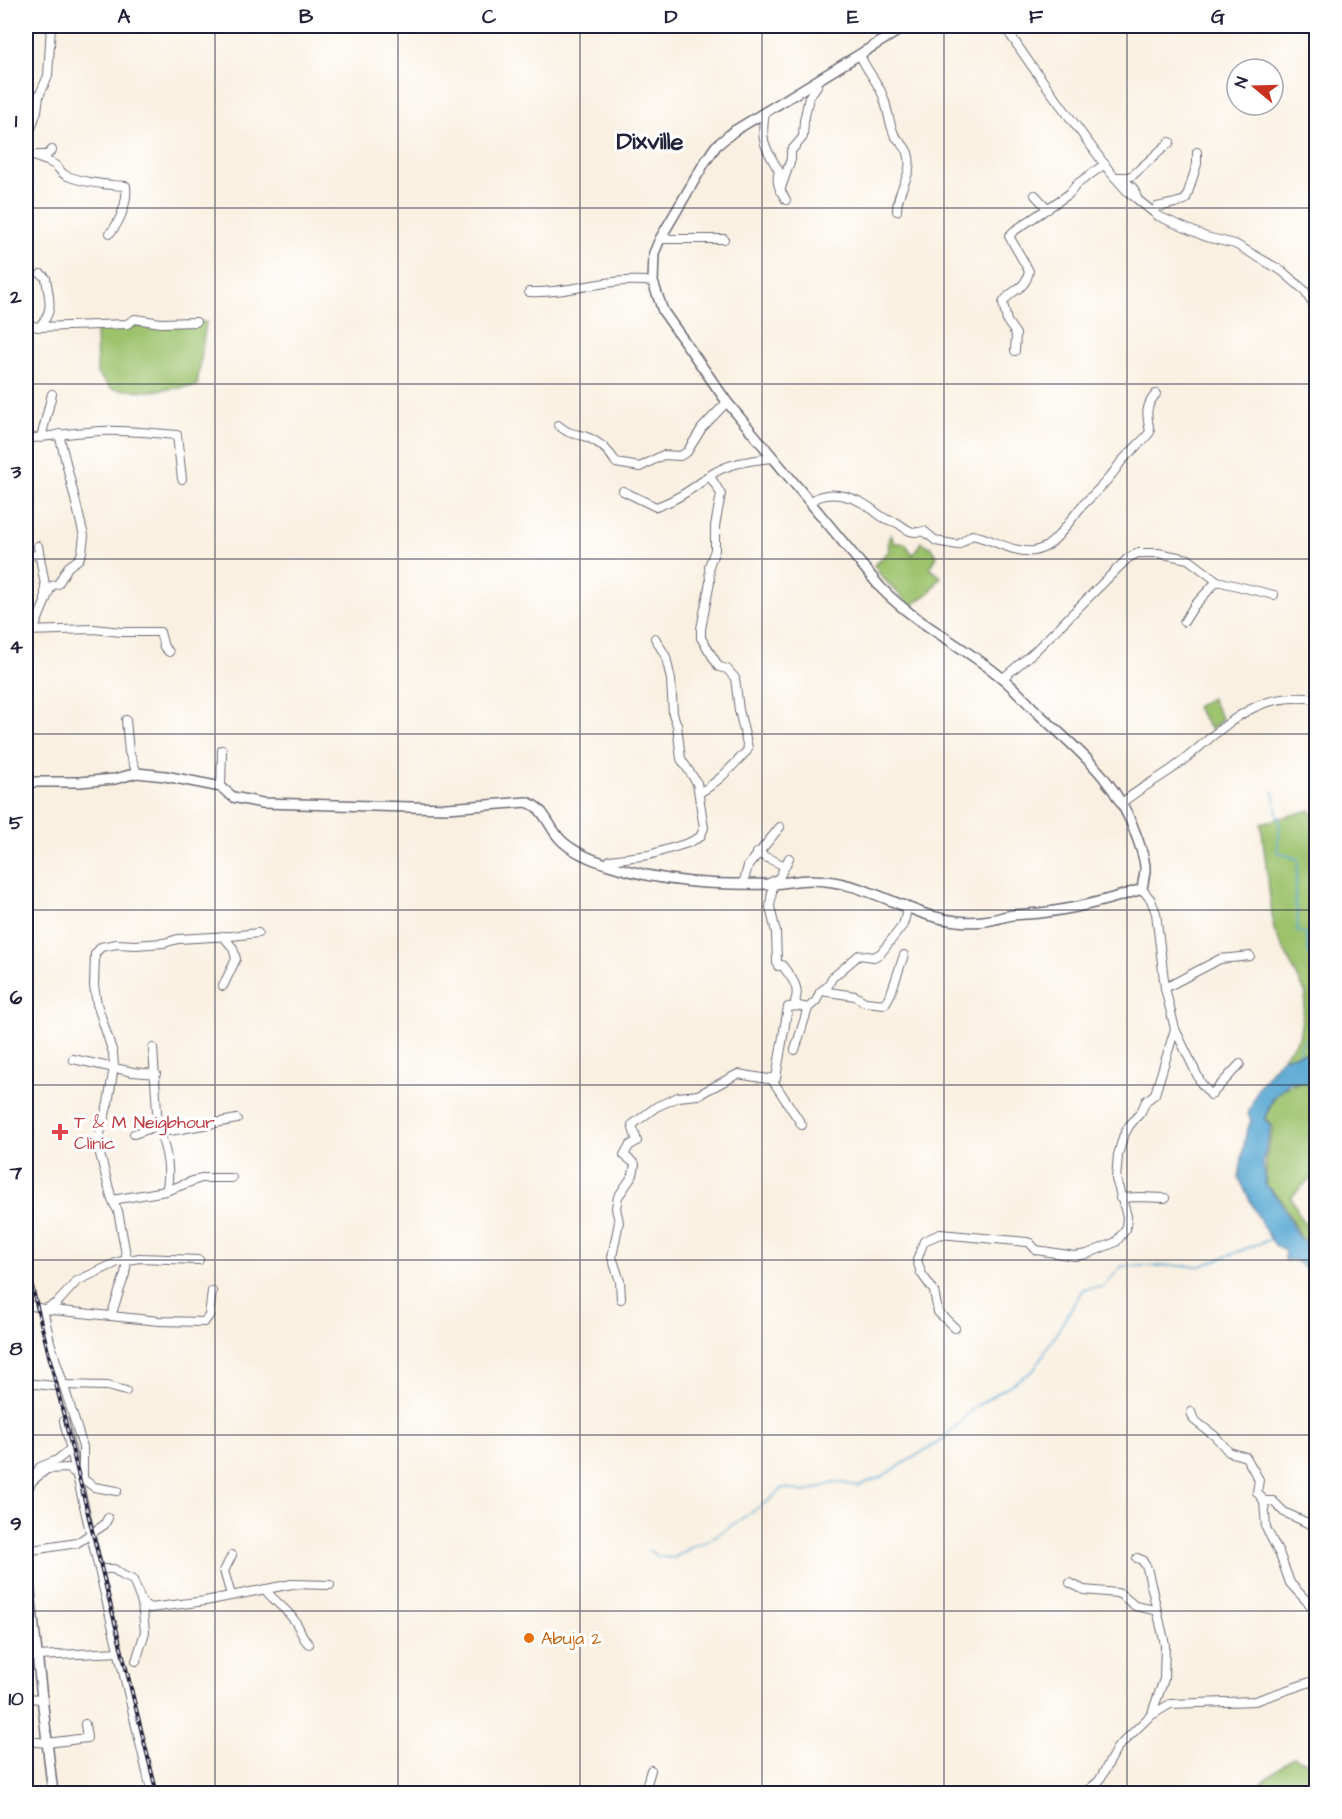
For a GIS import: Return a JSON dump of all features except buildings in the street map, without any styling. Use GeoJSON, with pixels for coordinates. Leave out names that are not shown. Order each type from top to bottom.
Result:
{"type":"FeatureCollection","features":[{"type":"Feature","properties":{"kind":"main road"},"geometry":{"type":"LineString","coordinates":[[26,782],[79,782],[115,779],[137,773],[221,787],[233,797],[262,803],[447,808],[526,802],[540,810],[570,848],[609,865],[693,884],[770,884],[812,880],[836,882],[857,886],[928,915],[947,919],[989,921],[1011,915],[1041,913],[1142,889],[1144,861],[1133,826],[1122,803],[1087,756],[1003,678],[918,621],[896,603],[849,551],[727,402],[663,311],[653,282],[654,253],[660,239],[694,179],[717,146],[734,130],[906,26]]}},
{"type":"Feature","properties":{"kind":"main road"},"geometry":{"type":"LineString","coordinates":[[26,1557],[53,1794]]}},
{"type":"Feature","properties":{"kind":"street"},"geometry":{"type":"LineString","coordinates":[[26,143],[36,116],[39,96],[48,76],[51,26]]}},
{"type":"Feature","properties":{"kind":"street"},"geometry":{"type":"LineString","coordinates":[[1004,26],[1030,65],[1105,164],[1140,202],[1168,222],[1206,237],[1235,244],[1292,279],[1304,290],[1317,309]]}},
{"type":"Feature","properties":{"kind":"street"},"geometry":{"type":"LineString","coordinates":[[860,54],[863,65],[884,98],[894,135],[908,152],[909,172],[897,202],[897,211]]}},
{"type":"Feature","properties":{"kind":"street"},"geometry":{"type":"LineString","coordinates":[[780,191],[791,159],[791,151],[803,137],[810,97],[817,86]]}},
{"type":"Feature","properties":{"kind":"street"},"geometry":{"type":"LineString","coordinates":[[765,112],[763,135],[765,150],[779,171],[777,179],[780,191],[786,200]]}},
{"type":"Feature","properties":{"kind":"street"},"geometry":{"type":"LineString","coordinates":[[1119,178],[1133,175],[1170,142]]}},
{"type":"Feature","properties":{"kind":"street"},"geometry":{"type":"LineString","coordinates":[[34,158],[37,155],[47,155],[52,150]]}},
{"type":"Feature","properties":{"kind":"street"},"geometry":{"type":"LineString","coordinates":[[26,151],[34,158],[56,165],[63,174],[126,186],[127,192],[120,219],[110,233]]}},
{"type":"Feature","properties":{"kind":"street"},"geometry":{"type":"LineString","coordinates":[[1157,207],[1170,203],[1181,203],[1186,199],[1197,164],[1197,152]]}},
{"type":"Feature","properties":{"kind":"street"},"geometry":{"type":"LineString","coordinates":[[1015,351],[1016,334],[1008,324],[1003,307],[1009,296],[1025,285],[1029,271],[1009,236],[1069,194],[1077,184],[1105,164]]}},
{"type":"Feature","properties":{"kind":"street"},"geometry":{"type":"LineString","coordinates":[[1035,195],[1048,209]]}},
{"type":"Feature","properties":{"kind":"street"},"geometry":{"type":"LineString","coordinates":[[1140,202],[1157,207],[1168,222]]}},
{"type":"Feature","properties":{"kind":"street"},"geometry":{"type":"LineString","coordinates":[[660,239],[724,239]]}},
{"type":"Feature","properties":{"kind":"street"},"geometry":{"type":"LineString","coordinates":[[39,327],[50,310],[46,278],[41,274]]}},
{"type":"Feature","properties":{"kind":"street"},"geometry":{"type":"LineString","coordinates":[[529,292],[549,292],[616,280],[653,282]]}},
{"type":"Feature","properties":{"kind":"street"},"geometry":{"type":"LineString","coordinates":[[26,325],[39,327],[127,324],[135,320],[161,323],[196,322]]}},
{"type":"Feature","properties":{"kind":"street"},"geometry":{"type":"LineString","coordinates":[[41,438],[52,394]]}},
{"type":"Feature","properties":{"kind":"street"},"geometry":{"type":"LineString","coordinates":[[810,502],[818,496],[843,495],[865,504],[885,519],[899,524],[907,531],[912,533],[924,531],[936,541],[958,545],[972,535],[988,539],[1005,548],[1025,551],[1042,549],[1066,527],[1115,472],[1118,465],[1150,432],[1147,409],[1149,402],[1156,394]]}},
{"type":"Feature","properties":{"kind":"street"},"geometry":{"type":"LineString","coordinates":[[558,425],[571,435],[584,436],[606,448],[616,463],[640,467],[663,455],[680,456],[687,452],[702,428],[727,402]]}},
{"type":"Feature","properties":{"kind":"street"},"geometry":{"type":"LineString","coordinates":[[26,439],[59,434],[144,431],[177,435],[182,478]]}},
{"type":"Feature","properties":{"kind":"street"},"geometry":{"type":"LineString","coordinates":[[59,434],[84,536],[82,552],[79,559],[68,567],[58,584],[51,586],[30,630],[94,629],[160,632],[164,647],[169,652]]}},
{"type":"Feature","properties":{"kind":"street"},"geometry":{"type":"LineString","coordinates":[[623,491],[656,507],[668,503],[704,482],[710,476],[742,461],[773,458]]}},
{"type":"Feature","properties":{"kind":"street"},"geometry":{"type":"LineString","coordinates":[[699,793],[726,774],[748,748],[739,710],[735,678],[727,669],[719,667],[701,639],[710,582],[709,566],[715,550],[715,526],[721,494],[710,476]]}},
{"type":"Feature","properties":{"kind":"street"},"geometry":{"type":"LineString","coordinates":[[26,556],[38,551],[45,585],[45,602]]}},
{"type":"Feature","properties":{"kind":"street"},"geometry":{"type":"LineString","coordinates":[[1003,678],[1035,651],[1128,558],[1138,553],[1158,553],[1188,559],[1217,581],[1274,596]]}},
{"type":"Feature","properties":{"kind":"street"},"geometry":{"type":"LineString","coordinates":[[1184,622],[1194,606],[1217,581]]}},
{"type":"Feature","properties":{"kind":"street"},"geometry":{"type":"LineString","coordinates":[[609,865],[610,860],[650,855],[700,837],[704,822],[697,783],[681,759],[677,725],[673,714],[671,680],[666,657],[655,638]]}},
{"type":"Feature","properties":{"kind":"street"},"geometry":{"type":"LineString","coordinates":[[1122,803],[1255,706],[1284,699],[1317,699]]}},
{"type":"Feature","properties":{"kind":"street"},"geometry":{"type":"LineString","coordinates":[[126,720],[129,752],[137,773]]}},
{"type":"Feature","properties":{"kind":"street"},"geometry":{"type":"LineString","coordinates":[[221,787],[222,750]]}},
{"type":"Feature","properties":{"kind":"street"},"geometry":{"type":"LineString","coordinates":[[743,884],[748,866],[780,827]]}},
{"type":"Feature","properties":{"kind":"street"},"geometry":{"type":"LineString","coordinates":[[757,853],[786,866]]}},
{"type":"Feature","properties":{"kind":"street"},"geometry":{"type":"LineString","coordinates":[[789,858],[777,880],[770,884],[770,907],[776,932],[777,963],[791,975],[797,990],[795,1001],[798,1006]]}},
{"type":"Feature","properties":{"kind":"street"},"geometry":{"type":"LineString","coordinates":[[1142,889],[1151,900],[1156,913],[1165,988],[1175,1029],[1201,1083],[1210,1095],[1240,1065]]}},
{"type":"Feature","properties":{"kind":"street"},"geometry":{"type":"LineString","coordinates":[[795,1050],[808,1008],[828,986],[832,978],[859,955],[874,957],[881,953],[903,925],[906,914],[905,906]]}},
{"type":"Feature","properties":{"kind":"street"},"geometry":{"type":"LineString","coordinates":[[111,1316],[125,1274],[127,1260],[118,1211],[112,1200],[99,1145],[114,1067],[97,1004],[94,986],[95,954],[101,947],[117,944],[135,945],[258,933]]}},
{"type":"Feature","properties":{"kind":"street"},"geometry":{"type":"LineString","coordinates":[[223,936],[233,948],[236,959],[223,986]]}},
{"type":"Feature","properties":{"kind":"street"},"geometry":{"type":"LineString","coordinates":[[822,991],[855,996],[865,1002],[885,1004],[904,955]]}},
{"type":"Feature","properties":{"kind":"street"},"geometry":{"type":"LineString","coordinates":[[1165,988],[1220,959],[1250,956]]}},
{"type":"Feature","properties":{"kind":"street"},"geometry":{"type":"LineString","coordinates":[[621,1299],[620,1281],[612,1257],[619,1222],[616,1208],[618,1197],[633,1175],[635,1164],[624,1155],[629,1146],[637,1142],[632,1125],[656,1107],[678,1096],[698,1095],[738,1074],[776,1078],[788,1008],[798,1006],[808,1008]]}},
{"type":"Feature","properties":{"kind":"street"},"geometry":{"type":"LineString","coordinates":[[955,1328],[938,1312],[934,1292],[921,1272],[917,1260],[924,1241],[940,1234],[1027,1242],[1036,1250],[1075,1256],[1102,1249],[1116,1242],[1126,1229],[1127,1216],[1116,1179],[1118,1155],[1129,1126],[1141,1112],[1146,1101],[1155,1094],[1175,1029]]}},
{"type":"Feature","properties":{"kind":"street"},"geometry":{"type":"LineString","coordinates":[[153,1048],[159,1128],[167,1150],[169,1181],[165,1191]]}},
{"type":"Feature","properties":{"kind":"street"},"geometry":{"type":"LineString","coordinates":[[73,1059],[133,1072],[156,1074]]}},
{"type":"Feature","properties":{"kind":"street"},"geometry":{"type":"LineString","coordinates":[[771,1078],[802,1125]]}},
{"type":"Feature","properties":{"kind":"street"},"geometry":{"type":"LineString","coordinates":[[134,1134],[154,1127],[170,1131],[237,1119]]}},
{"type":"Feature","properties":{"kind":"street"},"geometry":{"type":"LineString","coordinates":[[112,1200],[165,1191],[201,1178],[231,1178]]}},
{"type":"Feature","properties":{"kind":"street"},"geometry":{"type":"LineString","coordinates":[[1120,1198],[1165,1198]]}},
{"type":"Feature","properties":{"kind":"street"},"geometry":{"type":"LineString","coordinates":[[44,1309],[53,1306],[81,1279],[118,1262],[139,1258],[199,1260]]}},
{"type":"Feature","properties":{"kind":"street"},"geometry":{"type":"LineString","coordinates":[[26,1304],[44,1309],[159,1321],[204,1322],[209,1316],[212,1291]]}},
{"type":"Feature","properties":{"kind":"street"},"geometry":{"type":"LineString","coordinates":[[44,1309],[58,1385],[83,1447],[80,1476]]}},
{"type":"Feature","properties":{"kind":"street"},"geometry":{"type":"LineString","coordinates":[[26,1383],[107,1386],[126,1391]]}},
{"type":"Feature","properties":{"kind":"street"},"geometry":{"type":"LineString","coordinates":[[1191,1412],[1194,1420],[1215,1436],[1229,1452],[1246,1457],[1259,1480],[1257,1492],[1264,1501],[1266,1528],[1280,1555],[1290,1583],[1317,1611]]}},
{"type":"Feature","properties":{"kind":"street"},"geometry":{"type":"LineString","coordinates":[[64,1421],[70,1449],[80,1476],[90,1534],[152,1794]]}},
{"type":"Feature","properties":{"kind":"street"},"geometry":{"type":"LineString","coordinates":[[27,1487],[40,1467],[57,1460],[70,1449]]}},
{"type":"Feature","properties":{"kind":"street"},"geometry":{"type":"LineString","coordinates":[[27,1487],[47,1469],[68,1468],[94,1487],[117,1491]]}},
{"type":"Feature","properties":{"kind":"street"},"geometry":{"type":"LineString","coordinates":[[1264,1501],[1273,1501],[1284,1512],[1317,1527]]}},
{"type":"Feature","properties":{"kind":"street"},"geometry":{"type":"LineString","coordinates":[[26,1551],[77,1543],[104,1525],[108,1518]]}},
{"type":"Feature","properties":{"kind":"street"},"geometry":{"type":"LineString","coordinates":[[231,1595],[224,1571],[232,1555]]}},
{"type":"Feature","properties":{"kind":"street"},"geometry":{"type":"LineString","coordinates":[[1083,1794],[1099,1781],[1117,1748],[1155,1708],[1164,1672],[1165,1644],[1155,1610],[1147,1568],[1142,1560],[1137,1558]]}},
{"type":"Feature","properties":{"kind":"street"},"geometry":{"type":"LineString","coordinates":[[99,1569],[114,1569],[133,1580],[142,1603],[145,1632],[136,1662]]}},
{"type":"Feature","properties":{"kind":"street"},"geometry":{"type":"LineString","coordinates":[[1070,1583],[1084,1590],[1118,1593],[1135,1606],[1155,1610]]}},
{"type":"Feature","properties":{"kind":"street"},"geometry":{"type":"LineString","coordinates":[[142,1603],[150,1608],[159,1609],[292,1584],[330,1585]]}},
{"type":"Feature","properties":{"kind":"street"},"geometry":{"type":"LineString","coordinates":[[265,1589],[272,1599],[291,1614],[304,1640],[309,1644]]}},
{"type":"Feature","properties":{"kind":"street"},"geometry":{"type":"LineString","coordinates":[[26,1655],[119,1652]]}},
{"type":"Feature","properties":{"kind":"street"},"geometry":{"type":"LineString","coordinates":[[1149,1716],[1170,1704],[1255,1701],[1317,1680]]}},
{"type":"Feature","properties":{"kind":"street"},"geometry":{"type":"LineString","coordinates":[[26,1698],[41,1699]]}},
{"type":"Feature","properties":{"kind":"street"},"geometry":{"type":"LineString","coordinates":[[26,1741],[47,1743],[87,1738],[85,1724]]}},
{"type":"Feature","properties":{"kind":"street"},"geometry":{"type":"LineString","coordinates":[[644,1794],[651,1770]]}},
{"type":"Feature","properties":{"kind":"green space"},"geometry":{"type":"Polygon","coordinates":[[[206,322],[197,386],[150,391],[112,389],[97,374],[96,328],[206,322]]]}},
{"type":"Feature","properties":{"kind":"green space"},"geometry":{"type":"Polygon","coordinates":[[[891,534],[894,543],[905,543],[913,555],[921,542],[931,547],[937,557],[930,568],[941,577],[929,593],[911,606],[882,577],[874,565],[889,551],[888,541],[891,534]]]}},
{"type":"Feature","properties":{"kind":"green space"},"geometry":{"type":"Polygon","coordinates":[[[1211,698],[1222,719],[1211,730],[1196,707],[1211,698]]]}},
{"type":"Feature","properties":{"kind":"green space"},"geometry":{"type":"Polygon","coordinates":[[[1311,810],[1316,835],[1316,1058],[1304,1053],[1282,1058],[1299,1038],[1306,994],[1274,930],[1261,823],[1311,810]]]}},
{"type":"Feature","properties":{"kind":"green space"},"geometry":{"type":"Polygon","coordinates":[[[1304,1082],[1316,1086],[1316,1173],[1291,1197],[1303,1222],[1316,1232],[1316,1249],[1300,1237],[1282,1201],[1266,1185],[1266,1158],[1273,1127],[1266,1119],[1274,1098],[1282,1089],[1304,1082]]]}},
{"type":"Feature","properties":{"kind":"green space"},"geometry":{"type":"Polygon","coordinates":[[[1293,1757],[1310,1763],[1316,1770],[1316,1793],[1248,1793],[1293,1757]]]}},
{"type":"Feature","properties":{"kind":"water"},"geometry":{"type":"Polygon","coordinates":[[[1304,1053],[1316,1058],[1316,1083],[1290,1082],[1273,1098],[1264,1120],[1271,1126],[1263,1162],[1265,1184],[1280,1201],[1298,1237],[1316,1252],[1316,1281],[1295,1260],[1284,1260],[1285,1251],[1275,1245],[1263,1227],[1239,1178],[1245,1138],[1251,1120],[1248,1114],[1259,1086],[1282,1058],[1304,1053]]]}},
{"type":"Feature","properties":{"kind":"waterway"},"geometry":{"type":"LineString","coordinates":[[1273,792],[1280,827],[1277,852],[1298,859],[1295,904],[1298,912],[1297,932],[1306,933],[1309,954],[1314,955],[1316,959]]}},
{"type":"Feature","properties":{"kind":"waterway"},"geometry":{"type":"LineString","coordinates":[[1316,963],[1312,976],[1316,989]]}},
{"type":"Feature","properties":{"kind":"waterway"},"geometry":{"type":"LineString","coordinates":[[1299,1053],[1302,1042],[1316,1032]]}},
{"type":"Feature","properties":{"kind":"waterway"},"geometry":{"type":"LineString","coordinates":[[649,1550],[659,1557],[674,1558],[708,1541],[768,1501],[783,1488],[806,1492],[837,1482],[857,1486],[881,1477],[942,1440],[975,1407],[1034,1370],[1083,1289],[1102,1287],[1122,1266],[1201,1266],[1271,1239]]}},
{"type":"Feature","properties":{"kind":"railway"},"geometry":{"type":"LineString","coordinates":[[26,1262],[157,1794]]}},
{"type":"Feature","properties":{"kind":"place","name":"T & M Neigbhour Clinic"},"geometry":{"type":"Point","coordinates":[60,1132]}},
{"type":"Feature","properties":{"kind":"place","name":"Abuja 2"},"geometry":{"type":"Point","coordinates":[529,1638]}},
{"type":"Feature","properties":{"kind":"district","name":"Dixville"},"geometry":{"type":"Point","coordinates":[650,142]}}]}
